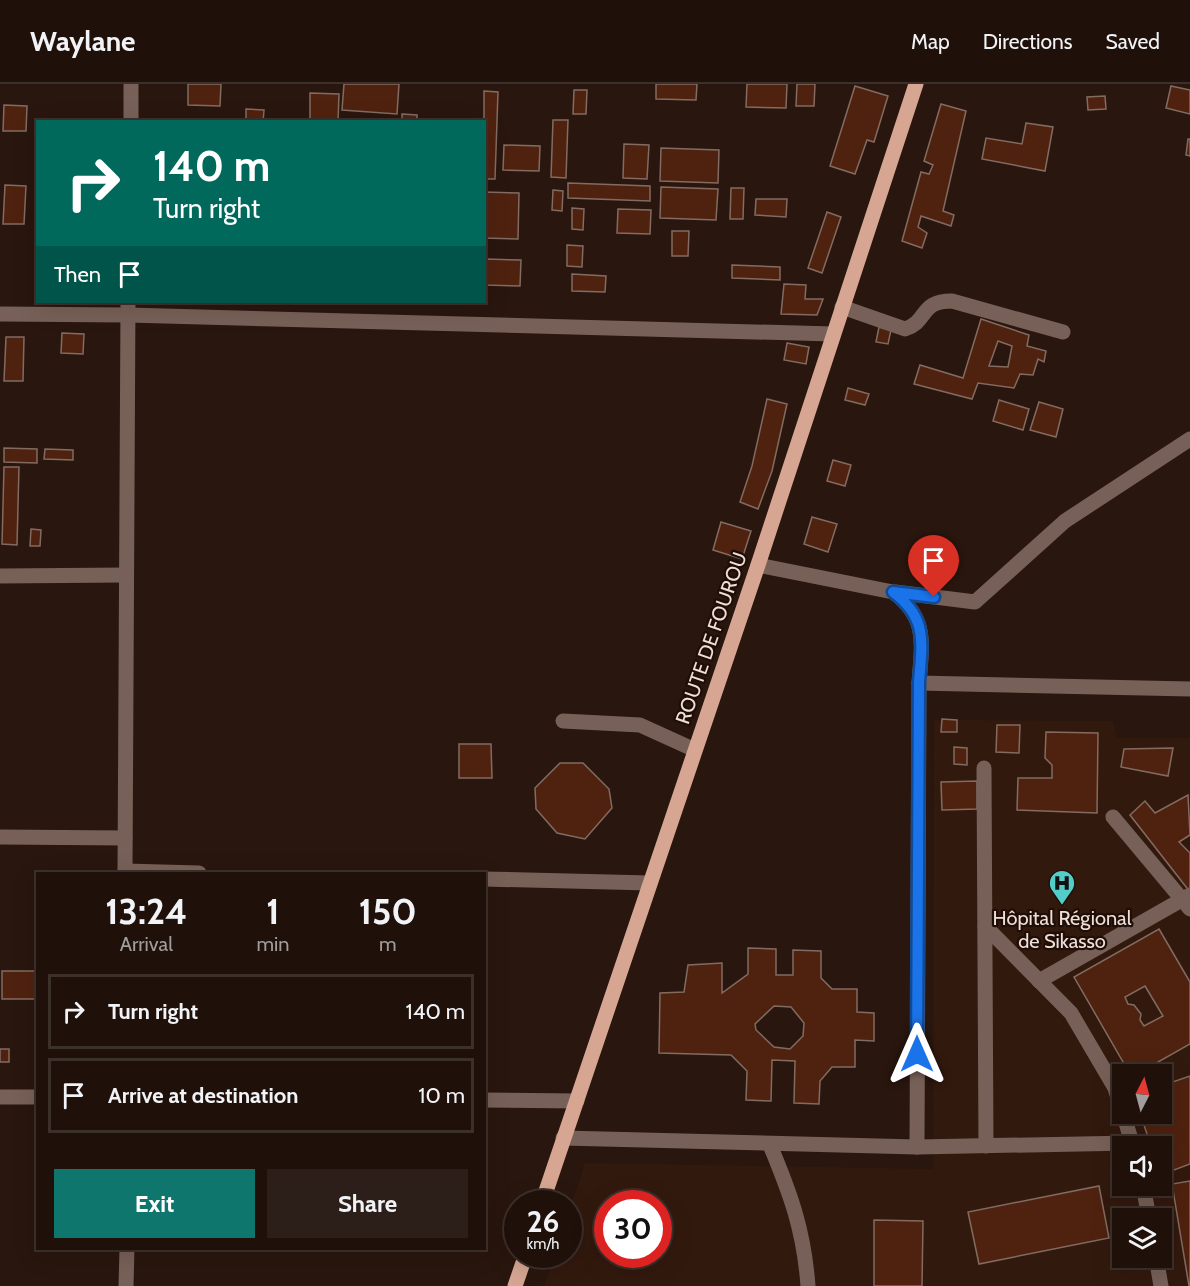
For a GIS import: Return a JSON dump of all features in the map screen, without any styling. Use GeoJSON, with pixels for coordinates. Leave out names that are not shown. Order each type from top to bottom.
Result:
{"type":"FeatureCollection","features":[{"type":"Feature","properties":{"kind":"main road","name":"ROUTE DE FOUROU"},"geometry":{"type":"LineString","coordinates":[[546,1190],[758,565],[916,84]]}},
{"type":"Feature","properties":{"kind":"main road"},"geometry":{"type":"LineString","coordinates":[[515,1286],[521,1268]]}},
{"type":"Feature","properties":{"kind":"street"},"geometry":{"type":"LineString","coordinates":[[131,84],[131,120]]}},
{"type":"Feature","properties":{"kind":"street"},"geometry":{"type":"LineString","coordinates":[[842,307],[904,328],[914,326],[929,305],[952,300],[1063,332]]}},
{"type":"Feature","properties":{"kind":"street"},"geometry":{"type":"LineString","coordinates":[[0,314],[128,308],[833,334]]}},
{"type":"Feature","properties":{"kind":"street"},"geometry":{"type":"LineString","coordinates":[[125,872],[128,308]]}},
{"type":"Feature","properties":{"kind":"street"},"geometry":{"type":"LineString","coordinates":[[758,565],[893,592],[975,602],[1065,521],[1190,439]]}},
{"type":"Feature","properties":{"kind":"street"},"geometry":{"type":"LineString","coordinates":[[0,576],[126,575]]}},
{"type":"Feature","properties":{"kind":"street"},"geometry":{"type":"LineString","coordinates":[[893,592],[911,605],[922,638],[919,682],[917,1147]]}},
{"type":"Feature","properties":{"kind":"street"},"geometry":{"type":"LineString","coordinates":[[919,682],[1190,688]]}},
{"type":"Feature","properties":{"kind":"street"},"geometry":{"type":"LineString","coordinates":[[563,721],[640,725],[695,750]]}},
{"type":"Feature","properties":{"kind":"street"},"geometry":{"type":"LineString","coordinates":[[984,768],[987,1146]]}},
{"type":"Feature","properties":{"kind":"street"},"geometry":{"type":"LineString","coordinates":[[1039,981],[1188,901],[1113,817]]}},
{"type":"Feature","properties":{"kind":"street"},"geometry":{"type":"LineString","coordinates":[[0,837],[125,838]]}},
{"type":"Feature","properties":{"kind":"street"},"geometry":{"type":"LineString","coordinates":[[486,879],[650,883]]}},
{"type":"Feature","properties":{"kind":"street"},"geometry":{"type":"LineString","coordinates":[[985,926],[1071,1013],[1112,1085]]}},
{"type":"Feature","properties":{"kind":"street"},"geometry":{"type":"LineString","coordinates":[[0,1097],[36,1097]]}},
{"type":"Feature","properties":{"kind":"street"},"geometry":{"type":"LineString","coordinates":[[486,1100],[578,1101]]}},
{"type":"Feature","properties":{"kind":"street"},"geometry":{"type":"LineString","coordinates":[[563,1138],[917,1147],[1112,1144]]}},
{"type":"Feature","properties":{"kind":"street"},"geometry":{"type":"LineString","coordinates":[[770,1145],[794,1203],[806,1252],[808,1286]]}},
{"type":"Feature","properties":{"kind":"street"},"geometry":{"type":"LineString","coordinates":[[126,1286],[127,1250]]}},
{"type":"Feature","properties":{"kind":"street"},"geometry":{"type":"LineString","coordinates":[[1158,1268],[1161,1286]]}},
{"type":"Feature","properties":{"kind":"shaded area","name":"Hôpital Régional de Sikasso"},"geometry":{"type":"Polygon","coordinates":[[[934,720],[1113,721],[1117,738],[1190,738],[1190,1286],[544,1286],[550,1268],[582,1268],[582,1190],[576,1190],[585,1163],[933,1169],[934,720]]]}},
{"type":"Feature","properties":{"kind":"building"},"geometry":{"type":"Polygon","coordinates":[[[188,84],[221,84],[220,106],[188,105],[188,84]]]}},
{"type":"Feature","properties":{"kind":"building"},"geometry":{"type":"Polygon","coordinates":[[[344,84],[399,84],[397,114],[342,110],[344,84]]]}},
{"type":"Feature","properties":{"kind":"building"},"geometry":{"type":"Polygon","coordinates":[[[656,84],[697,84],[696,100],[656,99],[656,84]]]}},
{"type":"Feature","properties":{"kind":"building"},"geometry":{"type":"Polygon","coordinates":[[[747,84],[787,84],[786,108],[746,107],[747,84]]]}},
{"type":"Feature","properties":{"kind":"building"},"geometry":{"type":"Polygon","coordinates":[[[797,84],[815,84],[814,106],[796,106],[797,84]]]}},
{"type":"Feature","properties":{"kind":"building"},"geometry":{"type":"Polygon","coordinates":[[[855,86],[888,96],[874,142],[867,140],[855,174],[830,166],[855,86]]]}},
{"type":"Feature","properties":{"kind":"building"},"geometry":{"type":"Polygon","coordinates":[[[1171,86],[1190,90],[1190,114],[1166,108],[1171,86]]]}},
{"type":"Feature","properties":{"kind":"building"},"geometry":{"type":"Polygon","coordinates":[[[574,90],[587,90],[586,114],[573,114],[574,90]]]}},
{"type":"Feature","properties":{"kind":"building"},"geometry":{"type":"Polygon","coordinates":[[[484,91],[498,92],[495,179],[486,179],[486,120],[484,120],[484,91]]]}},
{"type":"Feature","properties":{"kind":"building"},"geometry":{"type":"Polygon","coordinates":[[[310,93],[339,94],[338,120],[310,120],[310,93]]]}},
{"type":"Feature","properties":{"kind":"building"},"geometry":{"type":"Polygon","coordinates":[[[1105,96],[1106,109],[1088,110],[1087,97],[1105,96]]]}},
{"type":"Feature","properties":{"kind":"building"},"geometry":{"type":"Polygon","coordinates":[[[941,104],[966,111],[943,211],[954,215],[951,226],[921,216],[918,227],[927,233],[922,248],[902,241],[921,172],[929,174],[933,165],[924,161],[941,104]]]}},
{"type":"Feature","properties":{"kind":"building"},"geometry":{"type":"Polygon","coordinates":[[[4,105],[27,106],[26,131],[3,131],[4,105]]]}},
{"type":"Feature","properties":{"kind":"building"},"geometry":{"type":"Polygon","coordinates":[[[246,109],[264,110],[263,120],[246,120],[246,109]]]}},
{"type":"Feature","properties":{"kind":"building"},"geometry":{"type":"Polygon","coordinates":[[[402,114],[417,115],[417,120],[402,120],[402,114]]]}},
{"type":"Feature","properties":{"kind":"building"},"geometry":{"type":"Polygon","coordinates":[[[553,120],[568,120],[566,178],[551,177],[553,120]]]}},
{"type":"Feature","properties":{"kind":"building"},"geometry":{"type":"Polygon","coordinates":[[[1026,123],[1053,127],[1045,171],[982,159],[986,138],[1022,144],[1026,123]]]}},
{"type":"Feature","properties":{"kind":"building"},"geometry":{"type":"Polygon","coordinates":[[[1188,139],[1190,139],[1190,156],[1186,155],[1188,139]]]}},
{"type":"Feature","properties":{"kind":"building"},"geometry":{"type":"Polygon","coordinates":[[[624,144],[649,145],[647,179],[623,178],[624,144]]]}},
{"type":"Feature","properties":{"kind":"building"},"geometry":{"type":"Polygon","coordinates":[[[504,145],[540,146],[539,171],[503,170],[504,145]]]}},
{"type":"Feature","properties":{"kind":"building"},"geometry":{"type":"Polygon","coordinates":[[[661,148],[719,150],[718,183],[660,181],[661,148]]]}},
{"type":"Feature","properties":{"kind":"building"},"geometry":{"type":"Polygon","coordinates":[[[568,183],[650,186],[650,201],[568,198],[568,183]]]}},
{"type":"Feature","properties":{"kind":"building"},"geometry":{"type":"Polygon","coordinates":[[[5,185],[26,186],[24,224],[3,224],[5,185]]]}},
{"type":"Feature","properties":{"kind":"building"},"geometry":{"type":"Polygon","coordinates":[[[661,187],[718,189],[716,220],[660,218],[661,187]]]}},
{"type":"Feature","properties":{"kind":"building"},"geometry":{"type":"Polygon","coordinates":[[[731,188],[744,188],[743,219],[730,219],[731,188]]]}},
{"type":"Feature","properties":{"kind":"building"},"geometry":{"type":"Polygon","coordinates":[[[553,190],[563,191],[562,211],[552,210],[553,190]]]}},
{"type":"Feature","properties":{"kind":"building"},"geometry":{"type":"Polygon","coordinates":[[[486,192],[519,193],[518,239],[486,238],[486,192]]]}},
{"type":"Feature","properties":{"kind":"building"},"geometry":{"type":"Polygon","coordinates":[[[756,199],[787,199],[786,217],[755,215],[756,199]]]}},
{"type":"Feature","properties":{"kind":"building"},"geometry":{"type":"Polygon","coordinates":[[[572,208],[584,209],[583,230],[572,229],[572,208]]]}},
{"type":"Feature","properties":{"kind":"building"},"geometry":{"type":"Polygon","coordinates":[[[618,209],[651,210],[650,234],[617,233],[618,209]]]}},
{"type":"Feature","properties":{"kind":"building"},"geometry":{"type":"Polygon","coordinates":[[[827,212],[841,217],[822,273],[808,268],[827,212]]]}},
{"type":"Feature","properties":{"kind":"building"},"geometry":{"type":"Polygon","coordinates":[[[672,231],[689,231],[688,256],[672,256],[672,231]]]}},
{"type":"Feature","properties":{"kind":"building"},"geometry":{"type":"Polygon","coordinates":[[[567,245],[583,246],[582,267],[567,266],[567,245]]]}},
{"type":"Feature","properties":{"kind":"building"},"geometry":{"type":"Polygon","coordinates":[[[486,259],[521,260],[520,286],[486,285],[486,259]]]}},
{"type":"Feature","properties":{"kind":"building"},"geometry":{"type":"Polygon","coordinates":[[[732,265],[780,267],[780,280],[732,278],[732,265]]]}},
{"type":"Feature","properties":{"kind":"building"},"geometry":{"type":"Polygon","coordinates":[[[572,274],[606,276],[605,292],[572,291],[572,274]]]}},
{"type":"Feature","properties":{"kind":"building"},"geometry":{"type":"Polygon","coordinates":[[[784,284],[806,285],[805,299],[823,299],[817,315],[781,314],[784,284]]]}},
{"type":"Feature","properties":{"kind":"building"},"geometry":{"type":"Polygon","coordinates":[[[981,319],[1029,335],[1027,346],[1046,351],[1044,362],[1038,359],[1033,375],[1020,374],[1014,388],[978,383],[972,399],[914,384],[920,365],[963,378],[981,319]],[[998,341],[989,366],[1008,367],[1012,346],[998,341]]]}},
{"type":"Feature","properties":{"kind":"building"},"geometry":{"type":"Polygon","coordinates":[[[879,327],[891,330],[888,344],[876,342],[879,327]]]}},
{"type":"Feature","properties":{"kind":"building"},"geometry":{"type":"Polygon","coordinates":[[[62,333],[84,334],[83,354],[61,353],[62,333]]]}},
{"type":"Feature","properties":{"kind":"building"},"geometry":{"type":"Polygon","coordinates":[[[6,337],[24,337],[23,381],[4,381],[6,337]]]}},
{"type":"Feature","properties":{"kind":"building"},"geometry":{"type":"Polygon","coordinates":[[[787,343],[809,347],[806,364],[784,360],[787,343]]]}},
{"type":"Feature","properties":{"kind":"building"},"geometry":{"type":"Polygon","coordinates":[[[848,388],[869,394],[865,405],[845,400],[848,388]]]}},
{"type":"Feature","properties":{"kind":"building"},"geometry":{"type":"Polygon","coordinates":[[[767,399],[787,404],[772,471],[758,509],[740,502],[752,466],[767,399]]]}},
{"type":"Feature","properties":{"kind":"building"},"geometry":{"type":"Polygon","coordinates":[[[999,400],[1029,409],[1023,430],[993,421],[999,400]]]}},
{"type":"Feature","properties":{"kind":"building"},"geometry":{"type":"Polygon","coordinates":[[[1039,402],[1063,409],[1056,437],[1030,430],[1039,402]]]}},
{"type":"Feature","properties":{"kind":"building"},"geometry":{"type":"Polygon","coordinates":[[[4,448],[37,449],[37,463],[4,462],[4,448]]]}},
{"type":"Feature","properties":{"kind":"building"},"geometry":{"type":"Polygon","coordinates":[[[45,449],[73,450],[73,460],[44,459],[45,449]]]}},
{"type":"Feature","properties":{"kind":"building"},"geometry":{"type":"Polygon","coordinates":[[[833,460],[851,465],[845,486],[827,481],[833,460]]]}},
{"type":"Feature","properties":{"kind":"building"},"geometry":{"type":"Polygon","coordinates":[[[4,467],[19,467],[17,545],[2,544],[4,467]]]}},
{"type":"Feature","properties":{"kind":"building"},"geometry":{"type":"Polygon","coordinates":[[[812,517],[837,524],[828,552],[804,544],[812,517]]]}},
{"type":"Feature","properties":{"kind":"building"},"geometry":{"type":"Polygon","coordinates":[[[721,522],[751,531],[742,559],[713,550],[721,522]]]}},
{"type":"Feature","properties":{"kind":"building"},"geometry":{"type":"Polygon","coordinates":[[[31,529],[41,530],[40,546],[30,546],[31,529]]]}},
{"type":"Feature","properties":{"kind":"building"},"geometry":{"type":"Polygon","coordinates":[[[942,719],[957,720],[957,732],[941,732],[942,719]]]}},
{"type":"Feature","properties":{"kind":"building"},"geometry":{"type":"Polygon","coordinates":[[[997,725],[1020,725],[1019,753],[996,752],[997,725]]]}},
{"type":"Feature","properties":{"kind":"building"},"geometry":{"type":"Polygon","coordinates":[[[1046,732],[1098,733],[1097,813],[1017,810],[1018,778],[1052,778],[1052,765],[1045,758],[1046,732]]]}},
{"type":"Feature","properties":{"kind":"building"},"geometry":{"type":"Polygon","coordinates":[[[459,744],[491,744],[492,778],[459,778],[459,744]]]}},
{"type":"Feature","properties":{"kind":"building"},"geometry":{"type":"Polygon","coordinates":[[[954,747],[967,748],[967,765],[954,764],[954,747]]]}},
{"type":"Feature","properties":{"kind":"building"},"geometry":{"type":"Polygon","coordinates":[[[1173,748],[1168,776],[1121,767],[1124,749],[1173,748]]]}},
{"type":"Feature","properties":{"kind":"building"},"geometry":{"type":"Polygon","coordinates":[[[560,763],[583,763],[609,789],[612,808],[585,839],[557,833],[536,809],[535,788],[560,763]]]}},
{"type":"Feature","properties":{"kind":"building"},"geometry":{"type":"Polygon","coordinates":[[[977,781],[977,809],[942,810],[941,782],[977,781]]]}},
{"type":"Feature","properties":{"kind":"building"},"geometry":{"type":"Polygon","coordinates":[[[1188,795],[1190,835],[1179,842],[1190,853],[1190,892],[1130,815],[1145,801],[1155,813],[1188,795]]]}},
{"type":"Feature","properties":{"kind":"building"},"geometry":{"type":"Polygon","coordinates":[[[1159,929],[1190,982],[1190,1044],[1155,1064],[1124,1064],[1074,977],[1159,929]],[[1145,986],[1125,997],[1128,1004],[1134,1005],[1141,1014],[1140,1020],[1144,1026],[1163,1016],[1145,986]]]}},
{"type":"Feature","properties":{"kind":"building"},"geometry":{"type":"Polygon","coordinates":[[[748,948],[776,949],[776,975],[793,975],[793,950],[821,951],[821,978],[832,989],[857,989],[857,1012],[874,1013],[874,1041],[855,1040],[855,1067],[832,1067],[820,1081],[819,1104],[794,1103],[795,1061],[772,1060],[771,1101],[746,1100],[747,1071],[731,1055],[659,1053],[660,993],[684,992],[688,965],[722,963],[722,993],[748,974],[748,948]],[[774,1006],[755,1024],[756,1030],[774,1047],[790,1049],[803,1036],[804,1023],[791,1007],[774,1006]]]}},
{"type":"Feature","properties":{"kind":"building"},"geometry":{"type":"Polygon","coordinates":[[[2,971],[36,971],[36,999],[2,999],[2,971]]]}},
{"type":"Feature","properties":{"kind":"building"},"geometry":{"type":"Polygon","coordinates":[[[0,1049],[9,1049],[9,1062],[0,1062],[0,1049]]]}},
{"type":"Feature","properties":{"kind":"building"},"geometry":{"type":"Polygon","coordinates":[[[1190,1076],[1190,1164],[1174,1170],[1172,1169],[1172,1136],[1148,1136],[1144,1124],[1172,1124],[1172,1082],[1190,1076]]]}},
{"type":"Feature","properties":{"kind":"building"},"geometry":{"type":"Polygon","coordinates":[[[1190,1181],[1190,1286],[1189,1286],[1172,1184],[1190,1181]]]}},
{"type":"Feature","properties":{"kind":"building"},"geometry":{"type":"Polygon","coordinates":[[[1099,1186],[1109,1238],[979,1264],[968,1212],[1099,1186]]]}},
{"type":"Feature","properties":{"kind":"building"},"geometry":{"type":"Polygon","coordinates":[[[874,1220],[923,1221],[922,1286],[874,1286],[874,1220]]]}},
{"type":"Feature","properties":{"kind":"place","name":"Hôpital Régional de Sikasso"},"geometry":{"type":"Point","coordinates":[1062,906]}},
{"type":"Feature","properties":{"kind":"route"},"geometry":{"type":"LineString","coordinates":[[917,1054],[919,682],[922,638],[911,605],[893,592],[934,597]]}}]}
